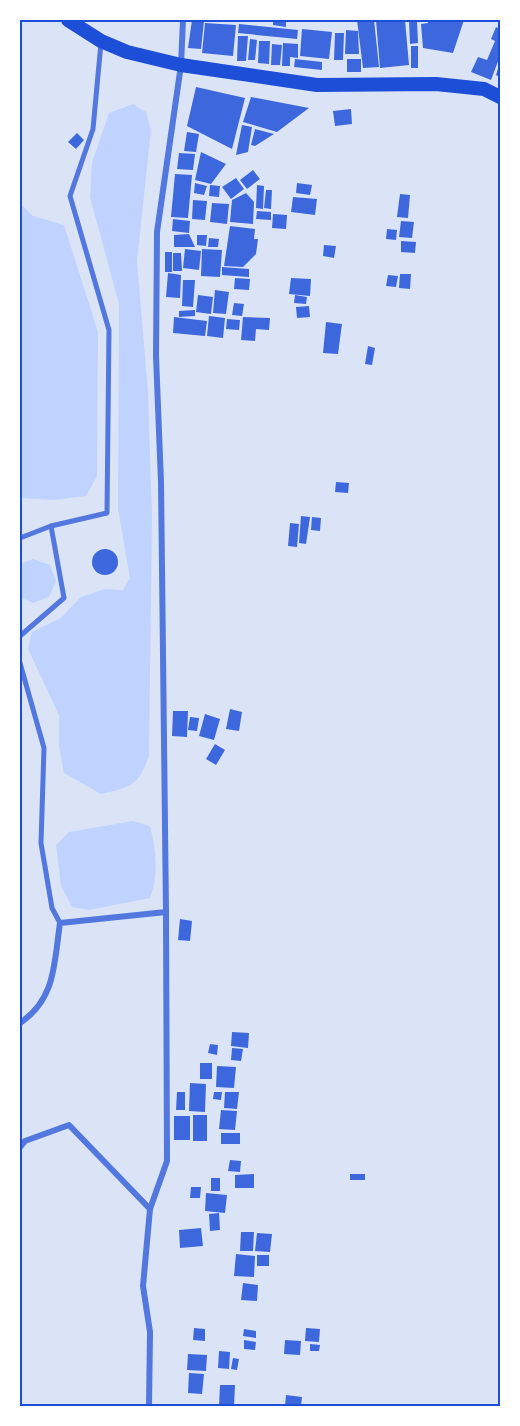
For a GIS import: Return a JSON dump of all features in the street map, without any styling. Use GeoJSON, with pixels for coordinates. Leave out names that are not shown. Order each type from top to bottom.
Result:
{"type":"FeatureCollection","features":[{"type":"Feature","properties":{"kind":"main road"},"geometry":{"type":"LineString","coordinates":[[68,20],[101,42],[127,52],[181,65],[317,85],[436,84],[484,89],[501,97]]}},
{"type":"Feature","properties":{"kind":"street"},"geometry":{"type":"LineString","coordinates":[[149,1407],[150,1332],[143,1286],[150,1209],[167,1161],[161,482],[156,356],[157,232],[181,65],[183,20]]}},
{"type":"Feature","properties":{"kind":"street"},"geometry":{"type":"LineString","coordinates":[[20,538],[51,526],[107,513],[109,330],[70,196],[93,129],[101,42]]}},
{"type":"Feature","properties":{"kind":"street"},"geometry":{"type":"LineString","coordinates":[[20,636],[64,598],[51,526]]}},
{"type":"Feature","properties":{"kind":"street"},"geometry":{"type":"LineString","coordinates":[[20,663],[45,748],[41,843],[52,908],[60,923],[50,989],[33,1014],[20,1023]]}},
{"type":"Feature","properties":{"kind":"street"},"geometry":{"type":"LineString","coordinates":[[60,923],[166,912]]}},
{"type":"Feature","properties":{"kind":"street"},"geometry":{"type":"LineString","coordinates":[[20,1147],[25,1141],[69,1125],[150,1209]]}},
{"type":"Feature","properties":{"kind":"shaded area"},"geometry":{"type":"Polygon","coordinates":[[[20,20],[500,20],[500,1406],[20,1406],[20,20]]]}},
{"type":"Feature","properties":{"kind":"water"},"geometry":{"type":"Polygon","coordinates":[[[133,104],[146,112],[151,130],[137,261],[148,393],[152,516],[149,755],[142,773],[132,784],[101,794],[64,773],[59,747],[59,715],[28,649],[32,632],[61,618],[81,597],[105,589],[123,590],[130,578],[118,509],[119,304],[90,197],[92,163],[109,113],[133,104]]]}},
{"type":"Feature","properties":{"kind":"water"},"geometry":{"type":"Polygon","coordinates":[[[20,203],[33,216],[64,225],[98,332],[97,476],[86,496],[54,500],[20,498],[20,203]]]}},
{"type":"Feature","properties":{"kind":"water"},"geometry":{"type":"Polygon","coordinates":[[[33,559],[50,565],[56,581],[49,597],[33,603],[20,597],[20,564],[33,559]]]}},
{"type":"Feature","properties":{"kind":"water"},"geometry":{"type":"Polygon","coordinates":[[[133,821],[150,826],[152,835],[156,871],[150,898],[89,910],[72,907],[61,886],[56,845],[69,832],[133,821]]]}},
{"type":"Feature","properties":{"kind":"building"},"geometry":{"type":"Polygon","coordinates":[[[192,20],[204,21],[201,49],[188,48],[192,20]]]}},
{"type":"Feature","properties":{"kind":"building"},"geometry":{"type":"Polygon","coordinates":[[[273,20],[286,20],[286,27],[273,25],[273,20]]]}},
{"type":"Feature","properties":{"kind":"building"},"geometry":{"type":"Polygon","coordinates":[[[357,20],[374,20],[379,67],[363,68],[357,20]]]}},
{"type":"Feature","properties":{"kind":"building"},"geometry":{"type":"Polygon","coordinates":[[[376,20],[405,20],[409,65],[380,68],[376,20]]]}},
{"type":"Feature","properties":{"kind":"building"},"geometry":{"type":"Polygon","coordinates":[[[409,20],[417,20],[418,43],[410,44],[409,20]]]}},
{"type":"Feature","properties":{"kind":"building"},"geometry":{"type":"Polygon","coordinates":[[[428,20],[464,20],[453,53],[423,48],[421,24],[428,23],[428,20]]]}},
{"type":"Feature","properties":{"kind":"building"},"geometry":{"type":"Polygon","coordinates":[[[205,23],[236,25],[233,56],[202,53],[205,23]]]}},
{"type":"Feature","properties":{"kind":"building"},"geometry":{"type":"Polygon","coordinates":[[[239,24],[298,30],[297,39],[238,33],[239,24]]]}},
{"type":"Feature","properties":{"kind":"building"},"geometry":{"type":"Polygon","coordinates":[[[496,27],[500,29],[500,56],[491,80],[471,72],[478,57],[487,60],[495,41],[491,39],[496,27]]]}},
{"type":"Feature","properties":{"kind":"building"},"geometry":{"type":"Polygon","coordinates":[[[302,29],[332,32],[329,59],[300,56],[302,29]]]}},
{"type":"Feature","properties":{"kind":"building"},"geometry":{"type":"Polygon","coordinates":[[[346,30],[358,31],[359,54],[345,54],[346,30]]]}},
{"type":"Feature","properties":{"kind":"building"},"geometry":{"type":"Polygon","coordinates":[[[335,33],[344,33],[343,60],[334,60],[335,33]]]}},
{"type":"Feature","properties":{"kind":"building"},"geometry":{"type":"Polygon","coordinates":[[[238,36],[248,36],[246,61],[237,61],[238,36]]]}},
{"type":"Feature","properties":{"kind":"building"},"geometry":{"type":"Polygon","coordinates":[[[250,39],[257,40],[255,60],[248,60],[250,39]]]}},
{"type":"Feature","properties":{"kind":"building"},"geometry":{"type":"Polygon","coordinates":[[[259,41],[270,41],[269,64],[258,63],[259,41]]]}},
{"type":"Feature","properties":{"kind":"building"},"geometry":{"type":"Polygon","coordinates":[[[283,43],[298,44],[298,58],[290,57],[290,66],[282,66],[283,43]]]}},
{"type":"Feature","properties":{"kind":"building"},"geometry":{"type":"Polygon","coordinates":[[[272,44],[282,45],[280,65],[271,65],[272,44]]]}},
{"type":"Feature","properties":{"kind":"building"},"geometry":{"type":"Polygon","coordinates":[[[411,46],[418,46],[418,68],[411,68],[411,46]]]}},
{"type":"Feature","properties":{"kind":"building"},"geometry":{"type":"Polygon","coordinates":[[[295,59],[322,62],[322,70],[294,67],[295,59]]]}},
{"type":"Feature","properties":{"kind":"building"},"geometry":{"type":"Polygon","coordinates":[[[347,59],[361,59],[361,72],[347,72],[347,59]]]}},
{"type":"Feature","properties":{"kind":"building"},"geometry":{"type":"Polygon","coordinates":[[[500,62],[500,77],[496,75],[500,62]]]}},
{"type":"Feature","properties":{"kind":"building"},"geometry":{"type":"Polygon","coordinates":[[[196,87],[245,98],[232,149],[187,126],[196,87]]]}},
{"type":"Feature","properties":{"kind":"building"},"geometry":{"type":"Polygon","coordinates":[[[251,97],[309,108],[277,132],[243,122],[251,97]]]}},
{"type":"Feature","properties":{"kind":"building"},"geometry":{"type":"Polygon","coordinates":[[[351,109],[352,124],[335,126],[333,111],[351,109]]]}},
{"type":"Feature","properties":{"kind":"building"},"geometry":{"type":"Polygon","coordinates":[[[242,125],[252,127],[248,152],[236,155],[242,125]]]}},
{"type":"Feature","properties":{"kind":"building"},"geometry":{"type":"Polygon","coordinates":[[[255,129],[274,134],[255,146],[251,145],[255,129]]]}},
{"type":"Feature","properties":{"kind":"building"},"geometry":{"type":"Polygon","coordinates":[[[187,132],[199,134],[196,152],[184,151],[187,132]]]}},
{"type":"Feature","properties":{"kind":"building"},"geometry":{"type":"Polygon","coordinates":[[[77,133],[84,140],[76,149],[68,142],[77,133]]]}},
{"type":"Feature","properties":{"kind":"building"},"geometry":{"type":"Polygon","coordinates":[[[201,152],[226,164],[211,184],[195,180],[201,152]]]}},
{"type":"Feature","properties":{"kind":"building"},"geometry":{"type":"Polygon","coordinates":[[[179,153],[195,154],[193,170],[177,169],[179,153]]]}},
{"type":"Feature","properties":{"kind":"building"},"geometry":{"type":"Polygon","coordinates":[[[253,170],[260,179],[247,189],[240,180],[253,170]]]}},
{"type":"Feature","properties":{"kind":"building"},"geometry":{"type":"Polygon","coordinates":[[[175,174],[192,175],[188,218],[171,217],[175,174]]]}},
{"type":"Feature","properties":{"kind":"building"},"geometry":{"type":"Polygon","coordinates":[[[236,178],[244,189],[231,199],[222,187],[236,178]]]}},
{"type":"Feature","properties":{"kind":"building"},"geometry":{"type":"Polygon","coordinates":[[[195,183],[207,186],[204,195],[194,193],[195,183]]]}},
{"type":"Feature","properties":{"kind":"building"},"geometry":{"type":"Polygon","coordinates":[[[297,183],[312,185],[310,195],[296,193],[297,183]]]}},
{"type":"Feature","properties":{"kind":"building"},"geometry":{"type":"Polygon","coordinates":[[[210,185],[220,186],[219,197],[209,196],[210,185]]]}},
{"type":"Feature","properties":{"kind":"building"},"geometry":{"type":"Polygon","coordinates":[[[257,185],[264,186],[263,209],[256,208],[257,185]]]}},
{"type":"Feature","properties":{"kind":"building"},"geometry":{"type":"Polygon","coordinates":[[[266,190],[272,190],[271,209],[264,208],[266,190]]]}},
{"type":"Feature","properties":{"kind":"building"},"geometry":{"type":"Polygon","coordinates":[[[246,193],[254,202],[253,224],[230,222],[232,200],[246,193]]]}},
{"type":"Feature","properties":{"kind":"building"},"geometry":{"type":"Polygon","coordinates":[[[400,194],[410,195],[408,218],[397,217],[400,194]]]}},
{"type":"Feature","properties":{"kind":"building"},"geometry":{"type":"Polygon","coordinates":[[[293,197],[317,199],[315,215],[291,212],[293,197]]]}},
{"type":"Feature","properties":{"kind":"building"},"geometry":{"type":"Polygon","coordinates":[[[193,200],[207,201],[205,220],[192,219],[193,200]]]}},
{"type":"Feature","properties":{"kind":"building"},"geometry":{"type":"Polygon","coordinates":[[[212,203],[229,204],[227,224],[210,222],[212,203]]]}},
{"type":"Feature","properties":{"kind":"building"},"geometry":{"type":"Polygon","coordinates":[[[257,211],[271,212],[271,220],[256,219],[257,211]]]}},
{"type":"Feature","properties":{"kind":"building"},"geometry":{"type":"Polygon","coordinates":[[[273,214],[287,215],[286,229],[272,228],[273,214]]]}},
{"type":"Feature","properties":{"kind":"building"},"geometry":{"type":"Polygon","coordinates":[[[173,219],[190,221],[189,233],[172,231],[173,219]]]}},
{"type":"Feature","properties":{"kind":"building"},"geometry":{"type":"Polygon","coordinates":[[[401,221],[414,222],[412,238],[399,237],[401,221]]]}},
{"type":"Feature","properties":{"kind":"building"},"geometry":{"type":"Polygon","coordinates":[[[230,226],[255,229],[254,239],[258,239],[256,254],[243,267],[224,266],[230,226]]]}},
{"type":"Feature","properties":{"kind":"building"},"geometry":{"type":"Polygon","coordinates":[[[387,229],[397,230],[396,240],[386,239],[387,229]]]}},
{"type":"Feature","properties":{"kind":"building"},"geometry":{"type":"Polygon","coordinates":[[[189,234],[195,247],[174,247],[174,235],[189,234]]]}},
{"type":"Feature","properties":{"kind":"building"},"geometry":{"type":"Polygon","coordinates":[[[197,235],[207,235],[206,246],[197,245],[197,235]]]}},
{"type":"Feature","properties":{"kind":"building"},"geometry":{"type":"Polygon","coordinates":[[[209,238],[219,239],[218,247],[208,247],[209,238]]]}},
{"type":"Feature","properties":{"kind":"building"},"geometry":{"type":"Polygon","coordinates":[[[401,241],[416,242],[415,253],[401,252],[401,241]]]}},
{"type":"Feature","properties":{"kind":"building"},"geometry":{"type":"Polygon","coordinates":[[[324,245],[336,246],[334,258],[323,256],[324,245]]]}},
{"type":"Feature","properties":{"kind":"building"},"geometry":{"type":"Polygon","coordinates":[[[185,249],[201,251],[199,270],[183,268],[185,249]]]}},
{"type":"Feature","properties":{"kind":"building"},"geometry":{"type":"Polygon","coordinates":[[[202,249],[222,250],[220,277],[201,276],[202,249]]]}},
{"type":"Feature","properties":{"kind":"building"},"geometry":{"type":"Polygon","coordinates":[[[165,252],[172,252],[172,272],[165,272],[165,252]]]}},
{"type":"Feature","properties":{"kind":"building"},"geometry":{"type":"Polygon","coordinates":[[[173,253],[181,253],[182,271],[173,271],[173,253]]]}},
{"type":"Feature","properties":{"kind":"building"},"geometry":{"type":"Polygon","coordinates":[[[222,267],[249,269],[249,277],[222,275],[222,267]]]}},
{"type":"Feature","properties":{"kind":"building"},"geometry":{"type":"Polygon","coordinates":[[[168,273],[181,275],[180,298],[166,297],[168,273]]]}},
{"type":"Feature","properties":{"kind":"building"},"geometry":{"type":"Polygon","coordinates":[[[400,274],[411,274],[410,289],[399,288],[400,274]]]}},
{"type":"Feature","properties":{"kind":"building"},"geometry":{"type":"Polygon","coordinates":[[[388,275],[398,276],[396,287],[386,286],[388,275]]]}},
{"type":"Feature","properties":{"kind":"building"},"geometry":{"type":"Polygon","coordinates":[[[235,278],[250,279],[249,290],[234,289],[235,278]]]}},
{"type":"Feature","properties":{"kind":"building"},"geometry":{"type":"Polygon","coordinates":[[[291,278],[311,279],[310,296],[289,294],[291,278]]]}},
{"type":"Feature","properties":{"kind":"building"},"geometry":{"type":"Polygon","coordinates":[[[183,280],[195,280],[193,307],[182,306],[183,280]]]}},
{"type":"Feature","properties":{"kind":"building"},"geometry":{"type":"Polygon","coordinates":[[[215,290],[229,292],[226,314],[213,313],[215,290]]]}},
{"type":"Feature","properties":{"kind":"building"},"geometry":{"type":"Polygon","coordinates":[[[198,295],[213,297],[211,314],[196,312],[198,295]]]}},
{"type":"Feature","properties":{"kind":"building"},"geometry":{"type":"Polygon","coordinates":[[[295,295],[307,297],[306,304],[294,303],[295,295]]]}},
{"type":"Feature","properties":{"kind":"building"},"geometry":{"type":"Polygon","coordinates":[[[234,303],[244,304],[242,316],[232,315],[234,303]]]}},
{"type":"Feature","properties":{"kind":"building"},"geometry":{"type":"Polygon","coordinates":[[[309,306],[310,317],[297,318],[296,307],[309,306]]]}},
{"type":"Feature","properties":{"kind":"building"},"geometry":{"type":"Polygon","coordinates":[[[195,310],[195,316],[179,317],[179,311],[195,310]]]}},
{"type":"Feature","properties":{"kind":"building"},"geometry":{"type":"Polygon","coordinates":[[[209,316],[225,318],[223,338],[207,336],[209,316]]]}},
{"type":"Feature","properties":{"kind":"building"},"geometry":{"type":"Polygon","coordinates":[[[174,317],[207,321],[205,336],[173,333],[174,317]]]}},
{"type":"Feature","properties":{"kind":"building"},"geometry":{"type":"Polygon","coordinates":[[[243,317],[270,318],[269,330],[256,329],[255,341],[241,340],[243,317]]]}},
{"type":"Feature","properties":{"kind":"building"},"geometry":{"type":"Polygon","coordinates":[[[227,319],[240,320],[239,330],[226,329],[227,319]]]}},
{"type":"Feature","properties":{"kind":"building"},"geometry":{"type":"Polygon","coordinates":[[[326,322],[342,324],[338,354],[323,353],[326,322]]]}},
{"type":"Feature","properties":{"kind":"building"},"geometry":{"type":"Polygon","coordinates":[[[368,346],[375,348],[372,365],[365,364],[368,346]]]}},
{"type":"Feature","properties":{"kind":"building"},"geometry":{"type":"Polygon","coordinates":[[[336,482],[349,483],[348,493],[335,492],[336,482]]]}},
{"type":"Feature","properties":{"kind":"building"},"geometry":{"type":"Polygon","coordinates":[[[301,516],[310,517],[306,544],[299,543],[301,516]]]}},
{"type":"Feature","properties":{"kind":"building"},"geometry":{"type":"Polygon","coordinates":[[[312,517],[321,518],[320,531],[311,530],[312,517]]]}},
{"type":"Feature","properties":{"kind":"building"},"geometry":{"type":"Polygon","coordinates":[[[290,523],[299,524],[297,547],[288,546],[290,523]]]}},
{"type":"Feature","properties":{"kind":"building"},"geometry":{"type":"Polygon","coordinates":[[[105,549],[114,553],[118,562],[114,571],[105,575],[96,571],[92,562],[96,553],[105,549]]]}},
{"type":"Feature","properties":{"kind":"building"},"geometry":{"type":"Polygon","coordinates":[[[230,709],[242,712],[239,731],[226,729],[230,709]]]}},
{"type":"Feature","properties":{"kind":"building"},"geometry":{"type":"Polygon","coordinates":[[[173,711],[188,711],[187,737],[172,736],[173,711]]]}},
{"type":"Feature","properties":{"kind":"building"},"geometry":{"type":"Polygon","coordinates":[[[205,714],[220,719],[214,740],[199,736],[205,714]]]}},
{"type":"Feature","properties":{"kind":"building"},"geometry":{"type":"Polygon","coordinates":[[[190,717],[199,718],[197,731],[188,730],[190,717]]]}},
{"type":"Feature","properties":{"kind":"building"},"geometry":{"type":"Polygon","coordinates":[[[215,744],[225,750],[216,765],[206,759],[215,744]]]}},
{"type":"Feature","properties":{"kind":"building"},"geometry":{"type":"Polygon","coordinates":[[[180,919],[192,921],[190,941],[178,940],[180,919]]]}},
{"type":"Feature","properties":{"kind":"building"},"geometry":{"type":"Polygon","coordinates":[[[232,1032],[249,1033],[248,1048],[231,1046],[232,1032]]]}},
{"type":"Feature","properties":{"kind":"building"},"geometry":{"type":"Polygon","coordinates":[[[210,1044],[218,1045],[217,1055],[208,1053],[210,1044]]]}},
{"type":"Feature","properties":{"kind":"building"},"geometry":{"type":"Polygon","coordinates":[[[232,1048],[243,1049],[241,1061],[231,1060],[232,1048]]]}},
{"type":"Feature","properties":{"kind":"building"},"geometry":{"type":"Polygon","coordinates":[[[200,1063],[212,1063],[212,1079],[200,1079],[200,1063]]]}},
{"type":"Feature","properties":{"kind":"building"},"geometry":{"type":"Polygon","coordinates":[[[217,1066],[236,1067],[234,1088],[216,1087],[217,1066]]]}},
{"type":"Feature","properties":{"kind":"building"},"geometry":{"type":"Polygon","coordinates":[[[190,1083],[206,1084],[205,1112],[189,1111],[190,1083]]]}},
{"type":"Feature","properties":{"kind":"building"},"geometry":{"type":"Polygon","coordinates":[[[177,1092],[185,1092],[185,1110],[176,1110],[177,1092]]]}},
{"type":"Feature","properties":{"kind":"building"},"geometry":{"type":"Polygon","coordinates":[[[214,1092],[222,1092],[221,1100],[213,1099],[214,1092]]]}},
{"type":"Feature","properties":{"kind":"building"},"geometry":{"type":"Polygon","coordinates":[[[225,1092],[239,1092],[237,1109],[224,1108],[225,1092]]]}},
{"type":"Feature","properties":{"kind":"building"},"geometry":{"type":"Polygon","coordinates":[[[221,1110],[237,1111],[235,1130],[219,1129],[221,1110]]]}},
{"type":"Feature","properties":{"kind":"building"},"geometry":{"type":"Polygon","coordinates":[[[193,1115],[207,1115],[207,1141],[193,1141],[193,1115]]]}},
{"type":"Feature","properties":{"kind":"building"},"geometry":{"type":"Polygon","coordinates":[[[174,1116],[190,1116],[190,1140],[174,1140],[174,1116]]]}},
{"type":"Feature","properties":{"kind":"building"},"geometry":{"type":"Polygon","coordinates":[[[221,1133],[240,1133],[240,1144],[221,1144],[221,1133]]]}},
{"type":"Feature","properties":{"kind":"building"},"geometry":{"type":"Polygon","coordinates":[[[230,1160],[241,1161],[240,1172],[228,1171],[230,1160]]]}},
{"type":"Feature","properties":{"kind":"building"},"geometry":{"type":"Polygon","coordinates":[[[254,1174],[254,1188],[235,1188],[235,1175],[254,1174]]]}},
{"type":"Feature","properties":{"kind":"building"},"geometry":{"type":"Polygon","coordinates":[[[350,1174],[365,1174],[365,1180],[350,1180],[350,1174]]]}},
{"type":"Feature","properties":{"kind":"building"},"geometry":{"type":"Polygon","coordinates":[[[211,1178],[220,1178],[220,1191],[211,1191],[211,1178]]]}},
{"type":"Feature","properties":{"kind":"building"},"geometry":{"type":"Polygon","coordinates":[[[191,1187],[201,1187],[200,1198],[190,1198],[191,1187]]]}},
{"type":"Feature","properties":{"kind":"building"},"geometry":{"type":"Polygon","coordinates":[[[206,1193],[227,1195],[225,1213],[205,1211],[206,1193]]]}},
{"type":"Feature","properties":{"kind":"building"},"geometry":{"type":"Polygon","coordinates":[[[219,1213],[220,1230],[210,1231],[209,1214],[219,1213]]]}},
{"type":"Feature","properties":{"kind":"building"},"geometry":{"type":"Polygon","coordinates":[[[201,1228],[203,1246],[180,1248],[179,1230],[201,1228]]]}},
{"type":"Feature","properties":{"kind":"building"},"geometry":{"type":"Polygon","coordinates":[[[241,1232],[254,1232],[253,1251],[240,1251],[241,1232]]]}},
{"type":"Feature","properties":{"kind":"building"},"geometry":{"type":"Polygon","coordinates":[[[257,1233],[272,1234],[270,1252],[255,1251],[257,1233]]]}},
{"type":"Feature","properties":{"kind":"building"},"geometry":{"type":"Polygon","coordinates":[[[236,1254],[255,1256],[254,1277],[234,1276],[236,1254]]]}},
{"type":"Feature","properties":{"kind":"building"},"geometry":{"type":"Polygon","coordinates":[[[257,1255],[269,1255],[269,1266],[257,1266],[257,1255]]]}},
{"type":"Feature","properties":{"kind":"building"},"geometry":{"type":"Polygon","coordinates":[[[243,1283],[258,1285],[257,1301],[241,1300],[243,1283]]]}},
{"type":"Feature","properties":{"kind":"building"},"geometry":{"type":"Polygon","coordinates":[[[194,1328],[205,1329],[205,1341],[193,1340],[194,1328]]]}},
{"type":"Feature","properties":{"kind":"building"},"geometry":{"type":"Polygon","coordinates":[[[306,1328],[320,1329],[319,1342],[305,1341],[306,1328]]]}},
{"type":"Feature","properties":{"kind":"building"},"geometry":{"type":"Polygon","coordinates":[[[244,1329],[256,1331],[256,1338],[243,1336],[244,1329]]]}},
{"type":"Feature","properties":{"kind":"building"},"geometry":{"type":"Polygon","coordinates":[[[244,1340],[256,1342],[255,1350],[244,1349],[244,1340]]]}},
{"type":"Feature","properties":{"kind":"building"},"geometry":{"type":"Polygon","coordinates":[[[285,1340],[301,1341],[300,1355],[284,1354],[285,1340]]]}},
{"type":"Feature","properties":{"kind":"building"},"geometry":{"type":"Polygon","coordinates":[[[310,1344],[320,1345],[319,1351],[310,1351],[310,1344]]]}},
{"type":"Feature","properties":{"kind":"building"},"geometry":{"type":"Polygon","coordinates":[[[219,1351],[230,1352],[229,1369],[218,1368],[219,1351]]]}},
{"type":"Feature","properties":{"kind":"building"},"geometry":{"type":"Polygon","coordinates":[[[188,1354],[207,1355],[206,1371],[187,1370],[188,1354]]]}},
{"type":"Feature","properties":{"kind":"building"},"geometry":{"type":"Polygon","coordinates":[[[233,1358],[239,1359],[237,1370],[231,1369],[233,1358]]]}},
{"type":"Feature","properties":{"kind":"building"},"geometry":{"type":"Polygon","coordinates":[[[189,1373],[204,1374],[202,1394],[188,1393],[189,1373]]]}},
{"type":"Feature","properties":{"kind":"building"},"geometry":{"type":"Polygon","coordinates":[[[220,1385],[235,1385],[234,1406],[219,1406],[220,1385]]]}},
{"type":"Feature","properties":{"kind":"building"},"geometry":{"type":"Polygon","coordinates":[[[286,1395],[302,1397],[301,1406],[285,1406],[286,1395]]]}}]}
